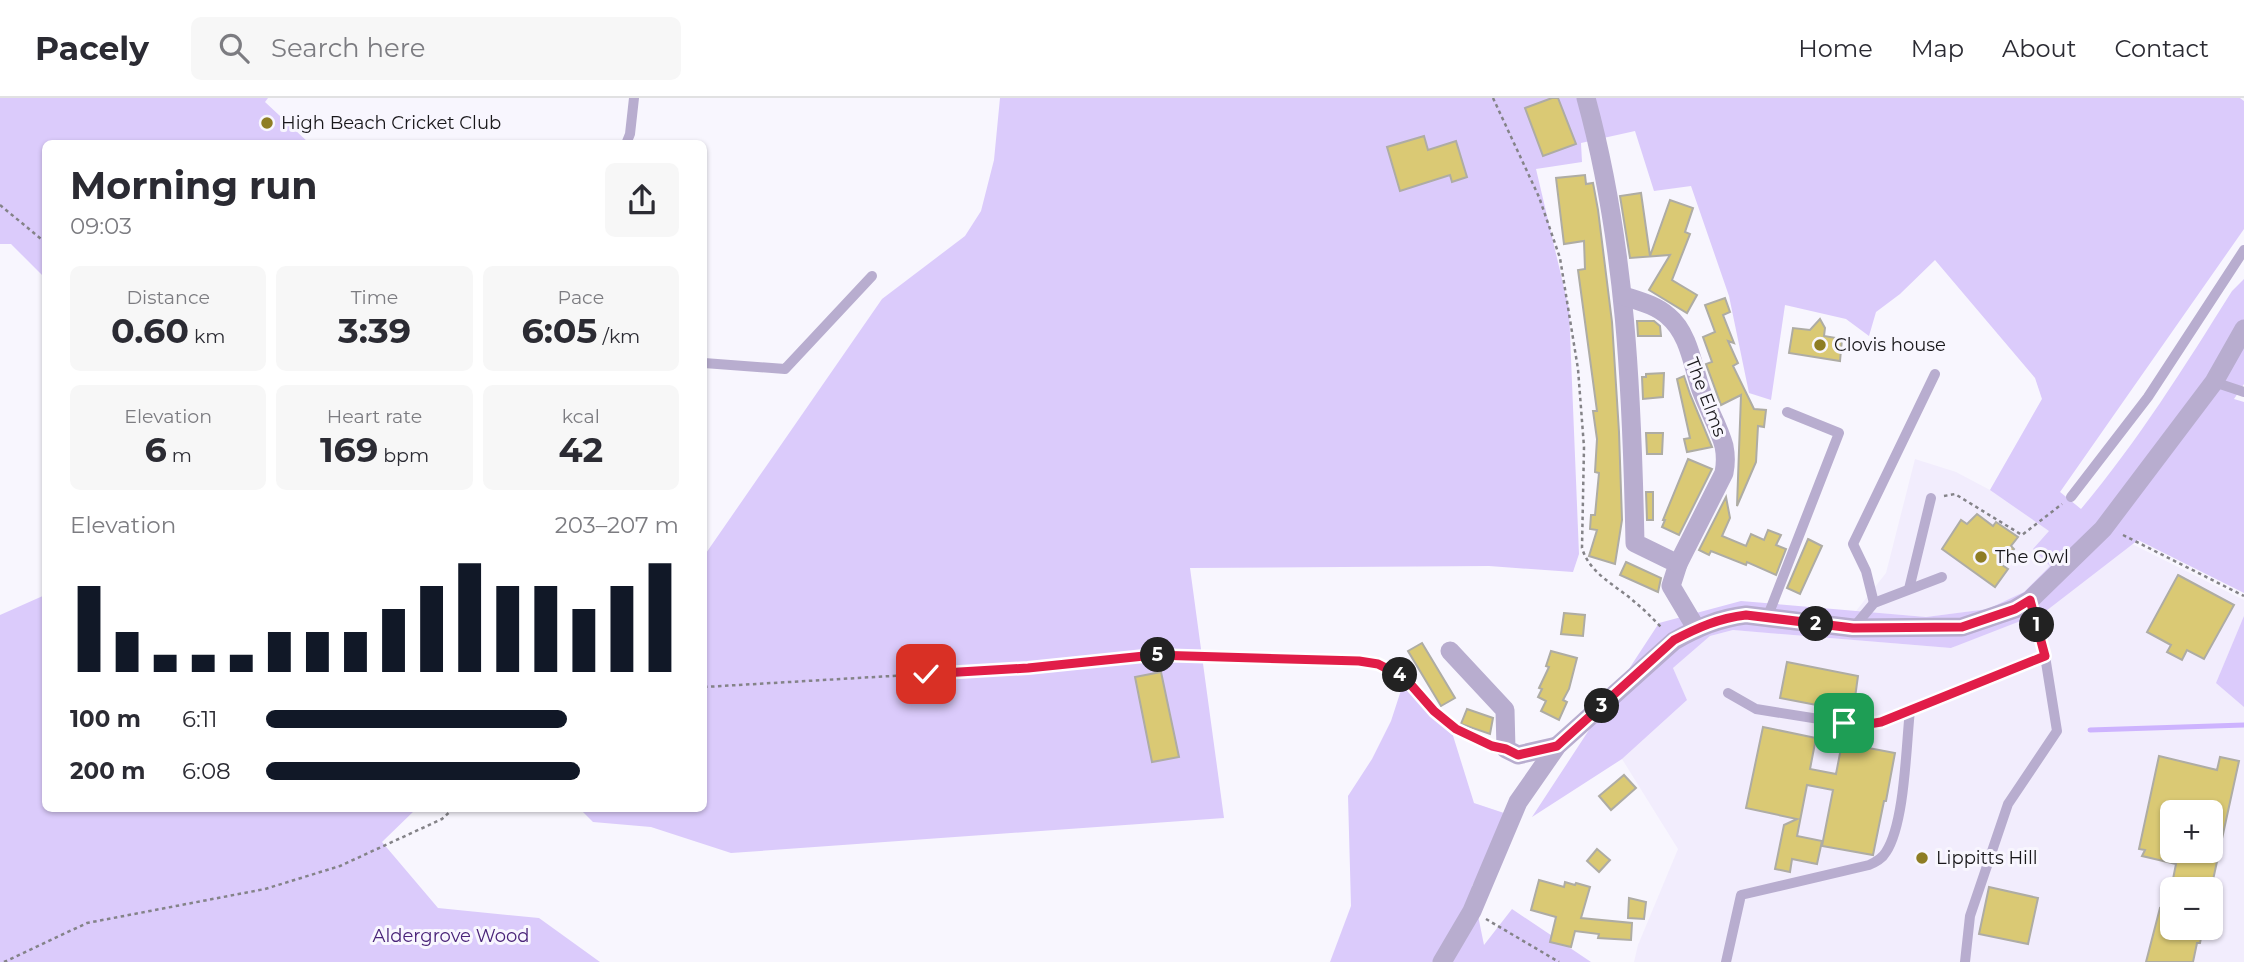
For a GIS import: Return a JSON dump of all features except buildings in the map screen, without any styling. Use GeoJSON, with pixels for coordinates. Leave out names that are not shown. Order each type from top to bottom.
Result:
{"type":"FeatureCollection","features":[{"type":"Feature","properties":{"kind":"street"},"geometry":{"type":"LineString","coordinates":[[1586,98],[1597,139],[1623,296],[1633,446],[1635,543],[1678,564]]}},
{"type":"Feature","properties":{"kind":"street","name":"The Elms"},"geometry":{"type":"LineString","coordinates":[[1623,296],[1653,306],[1677,325],[1684,336],[1723,443],[1726,458],[1724,473],[1678,564],[1671,586],[1696,628]]}},
{"type":"Feature","properties":{"kind":"street"},"geometry":{"type":"LineString","coordinates":[[1442,962],[1472,911],[1518,802],[1557,746],[1674,640],[1696,628],[1728,617],[1746,615],[1853,628],[1962,627],[2015,609],[2030,600],[2103,529],[2214,382],[2244,330]]}},
{"type":"Feature","properties":{"kind":"street"},"geometry":{"type":"LineString","coordinates":[[1450,651],[1505,710],[1506,749],[1518,755],[1557,746]]}},
{"type":"Feature","properties":{"kind":"lane"},"geometry":{"type":"LineString","coordinates":[[628,140],[634,98]]}},
{"type":"Feature","properties":{"kind":"lane"},"geometry":{"type":"LineString","coordinates":[[2071,497],[2148,397],[2244,250]]}},
{"type":"Feature","properties":{"kind":"lane"},"geometry":{"type":"LineString","coordinates":[[707,363],[785,369],[872,276]]}},
{"type":"Feature","properties":{"kind":"lane"},"geometry":{"type":"LineString","coordinates":[[1874,603],[1866,571],[1853,544],[1935,374]]}},
{"type":"Feature","properties":{"kind":"lane"},"geometry":{"type":"LineString","coordinates":[[2214,382],[2244,392]]}},
{"type":"Feature","properties":{"kind":"lane"},"geometry":{"type":"LineString","coordinates":[[1766,618],[1839,433],[1787,412]]}},
{"type":"Feature","properties":{"kind":"lane"},"geometry":{"type":"LineString","coordinates":[[1909,589],[1931,498]]}},
{"type":"Feature","properties":{"kind":"lane"},"geometry":{"type":"LineString","coordinates":[[1853,628],[1874,603],[1942,577]]}},
{"type":"Feature","properties":{"kind":"lane"},"geometry":{"type":"LineString","coordinates":[[1965,962],[1970,916],[2008,804],[2057,731],[2045,656],[2030,600]]}},
{"type":"Feature","properties":{"kind":"lane"},"geometry":{"type":"LineString","coordinates":[[1728,692],[1756,709],[1863,725],[1881,722],[2045,656]]}},
{"type":"Feature","properties":{"kind":"lane"},"geometry":{"type":"LineString","coordinates":[[1726,962],[1741,895],[1869,865],[1885,855],[1893,837],[1899,811],[1910,710]]}},
{"type":"Feature","properties":{"kind":"path"},"geometry":{"type":"LineString","coordinates":[[1493,98],[1539,197],[1560,258],[1578,369],[1584,447],[1582,548],[1586,560],[1594,570],[1638,604],[1674,640]]}},
{"type":"Feature","properties":{"kind":"path"},"geometry":{"type":"LineString","coordinates":[[0,205],[42,240]]}},
{"type":"Feature","properties":{"kind":"path"},"geometry":{"type":"LineString","coordinates":[[1931,498],[1955,494],[2022,536],[2071,497]]}},
{"type":"Feature","properties":{"kind":"path"},"geometry":{"type":"LineString","coordinates":[[2121,534],[2244,596]]}},
{"type":"Feature","properties":{"kind":"path"},"geometry":{"type":"LineString","coordinates":[[707,687],[1028,668],[1154,655],[1359,661],[1378,664],[1405,678],[1434,711],[1456,729],[1492,746],[1506,749]]}},
{"type":"Feature","properties":{"kind":"path"},"geometry":{"type":"LineString","coordinates":[[4,962],[87,923],[265,889],[340,866],[442,819],[450,812]]}},
{"type":"Feature","properties":{"kind":"path"},"geometry":{"type":"LineString","coordinates":[[1472,911],[1559,962]]}},
{"type":"Feature","properties":{"kind":"shaded area"},"geometry":{"type":"Polygon","coordinates":[[[2042,399],[2101,433],[2060,492],[2095,521],[2024,592],[1989,609],[1926,617],[1856,611],[1886,573],[1915,459],[1956,472],[1990,490],[2042,399]]]}},
{"type":"Feature","properties":{"kind":"shaded area"},"geometry":{"type":"Polygon","coordinates":[[[2120,538],[2244,600],[2244,962],[1634,962],[1638,945],[1678,849],[1622,759],[1687,700],[1673,668],[1710,636],[1733,630],[1952,648],[2120,538]]]}},
{"type":"Feature","properties":{"kind":"green space"},"geometry":{"type":"Polygon","coordinates":[[[0,98],[268,98],[265,102],[306,140],[42,140],[42,275],[11,244],[0,244],[0,98]]]}},
{"type":"Feature","properties":{"kind":"green space"},"geometry":{"type":"Polygon","coordinates":[[[1000,98],[2240,98],[2244,101],[2244,229],[2060,492],[2081,509],[2141,430],[2232,291],[2244,279],[2244,384],[2234,399],[2244,402],[2244,593],[2138,540],[2046,611],[1951,648],[1733,630],[1710,636],[1673,668],[1687,700],[1622,759],[1532,817],[1659,623],[1741,601],[1926,617],[1988,609],[2024,592],[2050,566],[2033,549],[2049,531],[1990,490],[2042,399],[2035,378],[1935,260],[1900,294],[1876,312],[1869,336],[1846,319],[1785,305],[1771,400],[1749,393],[1729,296],[1691,186],[1654,191],[1635,131],[1581,143],[1582,162],[1536,169],[1569,309],[1579,554],[1573,572],[1489,566],[1190,568],[1224,818],[731,853],[651,827],[593,822],[583,812],[707,812],[707,552],[882,299],[965,236],[981,211],[994,160],[1000,98]]]}},
{"type":"Feature","properties":{"kind":"green space","name":"Aldergrove Wood"},"geometry":{"type":"Polygon","coordinates":[[[42,596],[42,812],[413,812],[382,842],[438,908],[539,918],[600,962],[0,962],[0,615],[42,596]]]}},
{"type":"Feature","properties":{"kind":"green space"},"geometry":{"type":"Polygon","coordinates":[[[2244,616],[2244,707],[2216,683],[2244,616]]]}},
{"type":"Feature","properties":{"kind":"green space"},"geometry":{"type":"Polygon","coordinates":[[[1405,678],[1439,708],[1450,726],[1474,803],[1516,817],[1472,886],[1484,945],[1512,909],[1591,962],[1330,962],[1351,906],[1348,796],[1372,759],[1391,721],[1405,678]]]}},
{"type":"Feature","properties":{"kind":"waterway"},"geometry":{"type":"LineString","coordinates":[[2090,730],[2244,725]]}},
{"type":"Feature","properties":{"kind":"place","name":"High Beach Cricket Club"},"geometry":{"type":"Point","coordinates":[267,123]}},
{"type":"Feature","properties":{"kind":"place","name":"Clovis house"},"geometry":{"type":"Point","coordinates":[1820,345]}},
{"type":"Feature","properties":{"kind":"place","name":"The Owl"},"geometry":{"type":"Point","coordinates":[1981,557]}},
{"type":"Feature","properties":{"kind":"place","name":"Lippitts Hill"},"geometry":{"type":"Point","coordinates":[1922,858]}},
{"type":"Feature","properties":{"kind":"route"},"geometry":{"type":"LineString","coordinates":[[926,674],[1028,668],[1154,655],[1359,661],[1378,664],[1405,678],[1434,711],[1456,729],[1518,755],[1557,746],[1674,640],[1696,628],[1728,617],[1746,615],[1853,628],[1962,627],[2015,609],[2030,600],[2045,656],[1881,722],[1863,725],[1844,723]]}}]}
